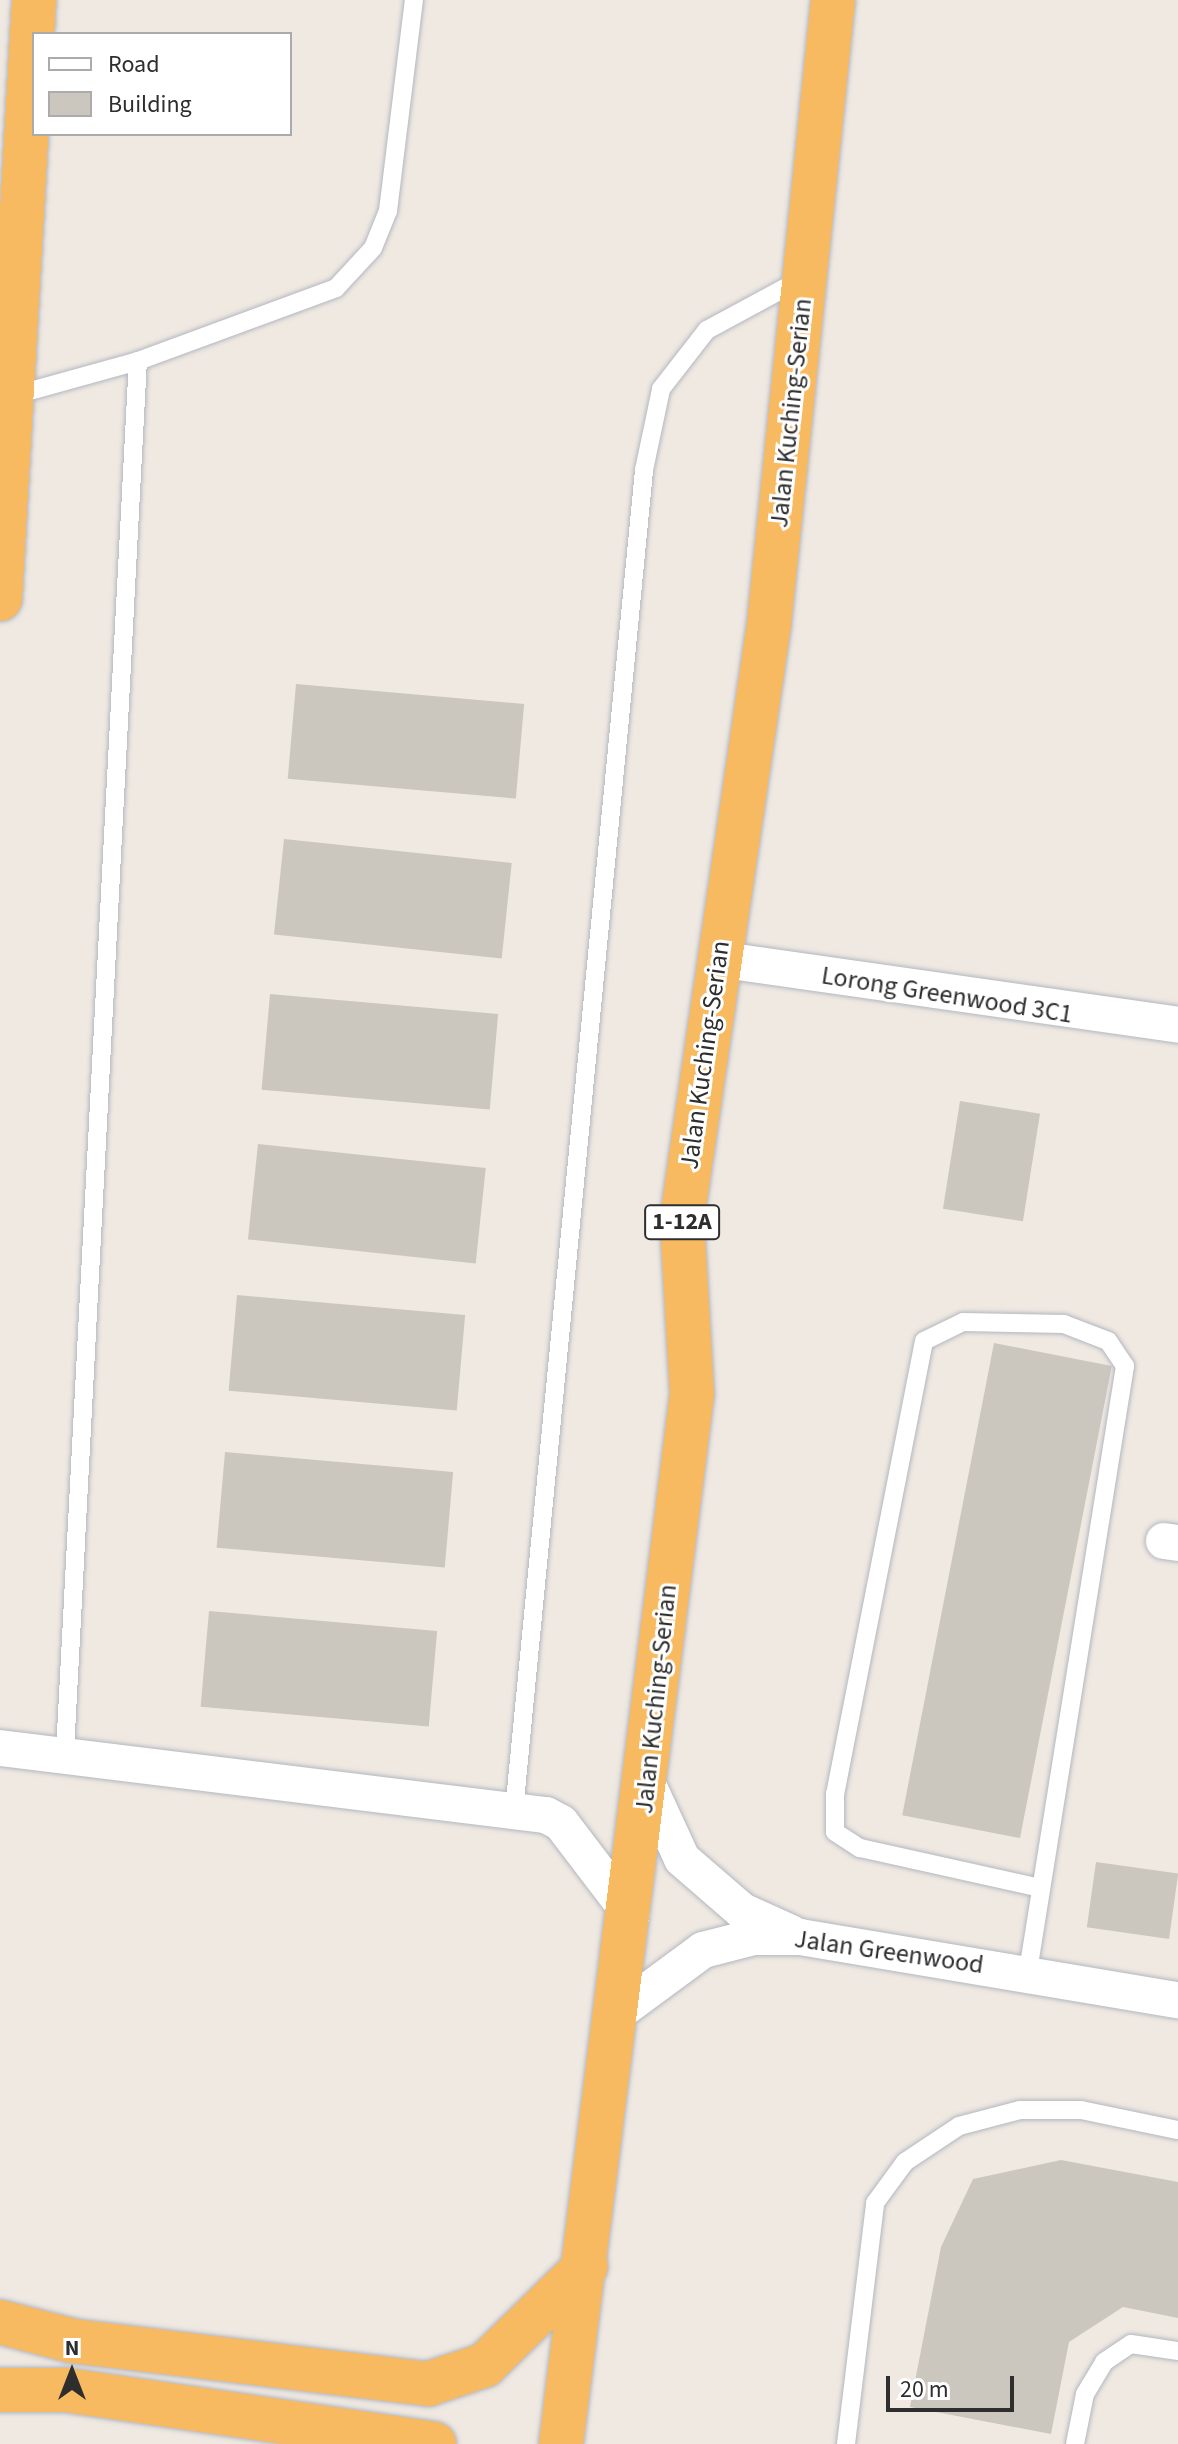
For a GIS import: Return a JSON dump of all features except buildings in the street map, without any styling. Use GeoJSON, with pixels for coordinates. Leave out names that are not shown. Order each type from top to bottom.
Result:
{"type":"FeatureCollection","features":[{"type":"Feature","properties":{"kind":"highway"},"geometry":{"type":"LineString","coordinates":[[32,32],[34,0]]}},
{"type":"Feature","properties":{"kind":"highway","name":"Jalan Kuching-Serian"},"geometry":{"type":"LineString","coordinates":[[561,2444],[648,1785],[692,1394],[682,1219],[717,959],[769,624],[833,0]]}},
{"type":"Feature","properties":{"kind":"highway"},"geometry":{"type":"LineString","coordinates":[[0,599],[32,34]]}},
{"type":"Feature","properties":{"kind":"highway"},"geometry":{"type":"LineString","coordinates":[[0,2322],[73,2341],[428,2384],[485,2365],[586,2266]]}},
{"type":"Feature","properties":{"kind":"highway"},"geometry":{"type":"LineString","coordinates":[[0,2390],[65,2390],[434,2444]]}},
{"type":"Feature","properties":{"kind":"street","name":"Lorong Greenwood 3C1"},"geometry":{"type":"LineString","coordinates":[[717,959],[1178,1025]]}},
{"type":"Feature","properties":{"kind":"street"},"geometry":{"type":"LineString","coordinates":[[0,1748],[65,1752],[514,1811],[561,1823],[631,1915]]}},
{"type":"Feature","properties":{"kind":"street"},"geometry":{"type":"LineString","coordinates":[[648,1785],[682,1859],[742,1911],[800,1937]]}},
{"type":"Feature","properties":{"kind":"street","name":"Jalan Greenwood"},"geometry":{"type":"LineString","coordinates":[[619,2012],[703,1950],[754,1937],[800,1937],[1028,1971],[1178,2000]]}},
{"type":"Feature","properties":{"kind":"lane"},"geometry":{"type":"LineString","coordinates":[[11,396],[138,361],[336,288],[373,248],[388,211],[414,0]]}},
{"type":"Feature","properties":{"kind":"lane"},"geometry":{"type":"LineString","coordinates":[[514,1811],[644,470],[661,389],[707,330],[806,276]]}},
{"type":"Feature","properties":{"kind":"lane"},"geometry":{"type":"LineString","coordinates":[[65,1752],[138,361]]}},
{"type":"Feature","properties":{"kind":"lane"},"geometry":{"type":"LineString","coordinates":[[1028,1971],[1125,1366],[1108,1341],[1064,1324],[963,1322],[924,1341],[835,1794],[835,1832],[860,1848],[1040,1888]]}},
{"type":"Feature","properties":{"kind":"lane"},"geometry":{"type":"LineString","coordinates":[[846,2444],[875,2203],[905,2162],[959,2126],[1020,2110],[1081,2110],[1178,2130]]}},
{"type":"Feature","properties":{"kind":"lane"},"geometry":{"type":"LineString","coordinates":[[1075,2444],[1085,2394],[1104,2362],[1131,2344],[1178,2351]]}}]}
